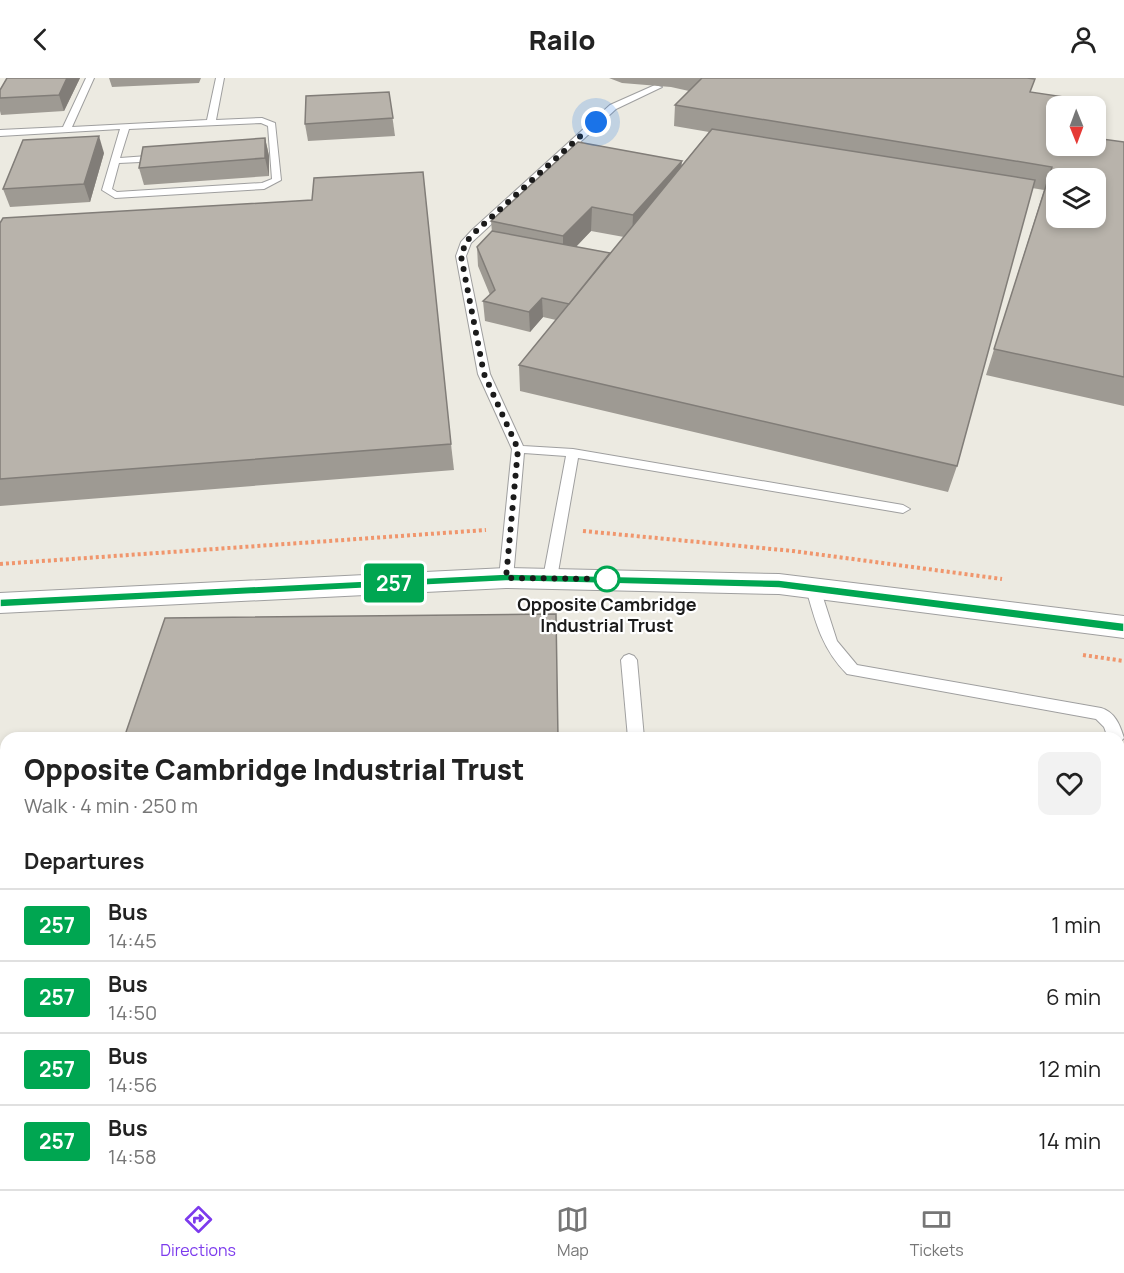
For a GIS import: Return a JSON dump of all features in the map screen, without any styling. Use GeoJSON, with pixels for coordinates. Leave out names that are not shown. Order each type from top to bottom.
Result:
{"type":"FeatureCollection","features":[{"type":"Feature","properties":{"kind":"street"},"geometry":{"type":"LineString","coordinates":[[0,603],[506,578],[550,578],[779,584],[1124,627]]}},
{"type":"Feature","properties":{"kind":"lane"},"geometry":{"type":"LineString","coordinates":[[66,130],[90,78]]}},
{"type":"Feature","properties":{"kind":"lane"},"geometry":{"type":"LineString","coordinates":[[211,122],[220,78]]}},
{"type":"Feature","properties":{"kind":"lane"},"geometry":{"type":"LineString","coordinates":[[506,578],[518,449],[484,374],[461,256],[475,232],[614,106],[658,87]]}},
{"type":"Feature","properties":{"kind":"lane"},"geometry":{"type":"LineString","coordinates":[[4,136],[66,130],[211,122],[267,122],[272,125],[277,180],[264,186],[115,195],[107,190],[124,127]]}},
{"type":"Feature","properties":{"kind":"lane"},"geometry":{"type":"LineString","coordinates":[[263,152],[274,151]]}},
{"type":"Feature","properties":{"kind":"lane"},"geometry":{"type":"LineString","coordinates":[[115,161],[172,157]]}},
{"type":"Feature","properties":{"kind":"lane"},"geometry":{"type":"LineString","coordinates":[[518,449],[573,453],[903,509]]}},
{"type":"Feature","properties":{"kind":"lane"},"geometry":{"type":"LineString","coordinates":[[550,578],[573,453]]}},
{"type":"Feature","properties":{"kind":"lane"},"geometry":{"type":"LineString","coordinates":[[813,588],[828,643],[838,658],[852,670],[1101,714],[1111,724],[1114,732]]}},
{"type":"Feature","properties":{"kind":"lane"},"geometry":{"type":"LineString","coordinates":[[629,660],[635,732]]}},
{"type":"Feature","properties":{"kind":"path"},"geometry":{"type":"LineString","coordinates":[[1077,654],[1124,661]]}},
{"type":"Feature","properties":{"kind":"building"},"geometry":{"type":"Polygon","coordinates":[[[7,78],[67,78],[59,95],[0,98],[0,90],[7,78]]]}},
{"type":"Feature","properties":{"kind":"building"},"geometry":{"type":"Polygon","coordinates":[[[702,78],[1035,79],[1030,92],[1057,96],[1046,96],[1046,156],[1106,156],[1106,140],[1124,142],[1124,377],[994,349],[1046,186],[1046,228],[1106,228],[1106,168],[1052,167],[675,105],[702,78]]]}},
{"type":"Feature","properties":{"kind":"building"},"geometry":{"type":"Polygon","coordinates":[[[389,92],[393,118],[305,124],[306,96],[389,92]]]}},
{"type":"Feature","properties":{"kind":"building"},"geometry":{"type":"Polygon","coordinates":[[[712,129],[1035,180],[957,466],[519,365],[712,129]]]}},
{"type":"Feature","properties":{"kind":"building"},"geometry":{"type":"Polygon","coordinates":[[[99,136],[84,184],[3,189],[23,140],[99,136]]]}},
{"type":"Feature","properties":{"kind":"building"},"geometry":{"type":"Polygon","coordinates":[[[265,138],[265,158],[139,168],[143,147],[265,138]]]}},
{"type":"Feature","properties":{"kind":"building"},"geometry":{"type":"Polygon","coordinates":[[[578,142],[682,161],[633,215],[592,207],[563,236],[491,221],[578,142]]]}},
{"type":"Feature","properties":{"kind":"building"},"geometry":{"type":"Polygon","coordinates":[[[423,172],[451,444],[0,479],[0,223],[3,218],[312,200],[314,178],[423,172]]]}},
{"type":"Feature","properties":{"kind":"building"},"geometry":{"type":"Polygon","coordinates":[[[492,231],[610,253],[569,304],[542,298],[529,312],[483,301],[495,290],[477,247],[492,231]]]}},
{"type":"Feature","properties":{"kind":"building"},"geometry":{"type":"Polygon","coordinates":[[[556,614],[558,732],[126,732],[165,618],[556,614]]]}},
{"type":"Feature","properties":{"kind":"bus line","name":"257"},"geometry":{"type":"LineString","coordinates":[[0,603],[506,578],[550,578],[779,584],[1124,627]]}},
{"type":"Feature","properties":{"kind":"place","name":"Opposite Cambridge Industrial Trust"},"geometry":{"type":"Point","coordinates":[607,579]}},
{"type":"Feature","properties":{"kind":"route"},"geometry":{"type":"LineString","coordinates":[[596,122],[475,232],[466,242],[461,256],[484,374],[518,449],[506,578],[607,579]]}}]}
